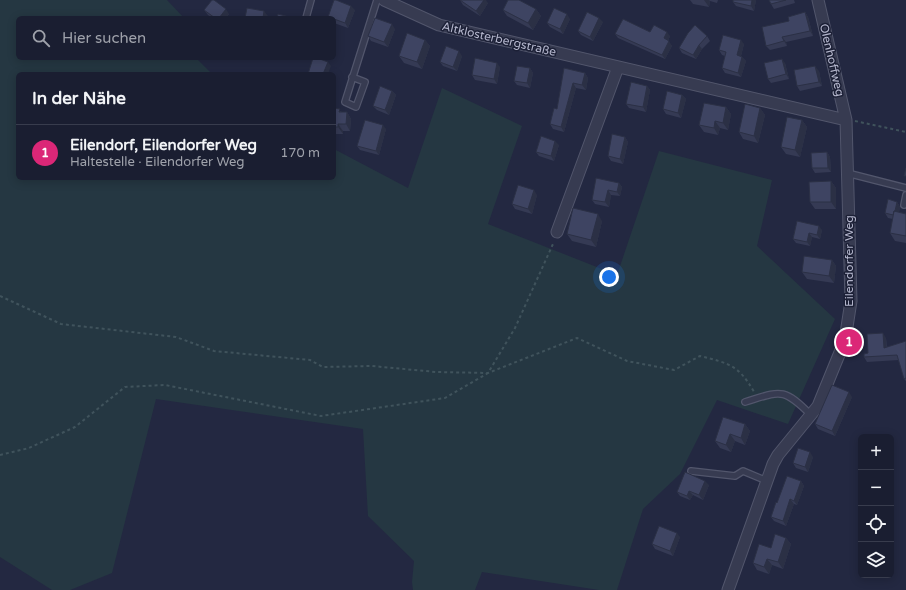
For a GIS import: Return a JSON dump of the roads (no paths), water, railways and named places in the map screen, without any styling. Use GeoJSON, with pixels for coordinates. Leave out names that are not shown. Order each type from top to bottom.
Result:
{"type":"FeatureCollection","features":[{"type":"Feature","properties":{"kind":"street","name":"Altklosterbergstraße"},"geometry":{"type":"LineString","coordinates":[[384,0],[439,26],[804,108],[846,120]]}},
{"type":"Feature","properties":{"kind":"street","name":"Olenhoffweg"},"geometry":{"type":"LineString","coordinates":[[818,0],[846,120]]}},
{"type":"Feature","properties":{"kind":"street"},"geometry":{"type":"LineString","coordinates":[[558,232],[618,67]]}},
{"type":"Feature","properties":{"kind":"street","name":"Eilendorfer Weg"},"geometry":{"type":"LineString","coordinates":[[728,590],[767,481],[778,455],[818,406],[845,340],[851,301],[846,120]]}},
{"type":"Feature","properties":{"kind":"lane"},"geometry":{"type":"LineString","coordinates":[[307,16],[311,0]]}},
{"type":"Feature","properties":{"kind":"lane"},"geometry":{"type":"LineString","coordinates":[[352,77],[365,82],[356,107],[345,102],[352,77],[377,0]]}},
{"type":"Feature","properties":{"kind":"lane"},"geometry":{"type":"LineString","coordinates":[[848,173],[906,188]]}},
{"type":"Feature","properties":{"kind":"lane"},"geometry":{"type":"LineString","coordinates":[[904,205],[906,195]]}},
{"type":"Feature","properties":{"kind":"lane"},"geometry":{"type":"LineString","coordinates":[[745,402],[776,392],[793,398],[811,415]]}},
{"type":"Feature","properties":{"kind":"lane"},"geometry":{"type":"LineString","coordinates":[[691,471],[735,476],[743,471],[767,481]]}},
{"type":"Feature","properties":{"kind":"place","name":"Eilendorf, Eilendorfer Weg"},"geometry":{"type":"Point","coordinates":[849,342]}}]}
